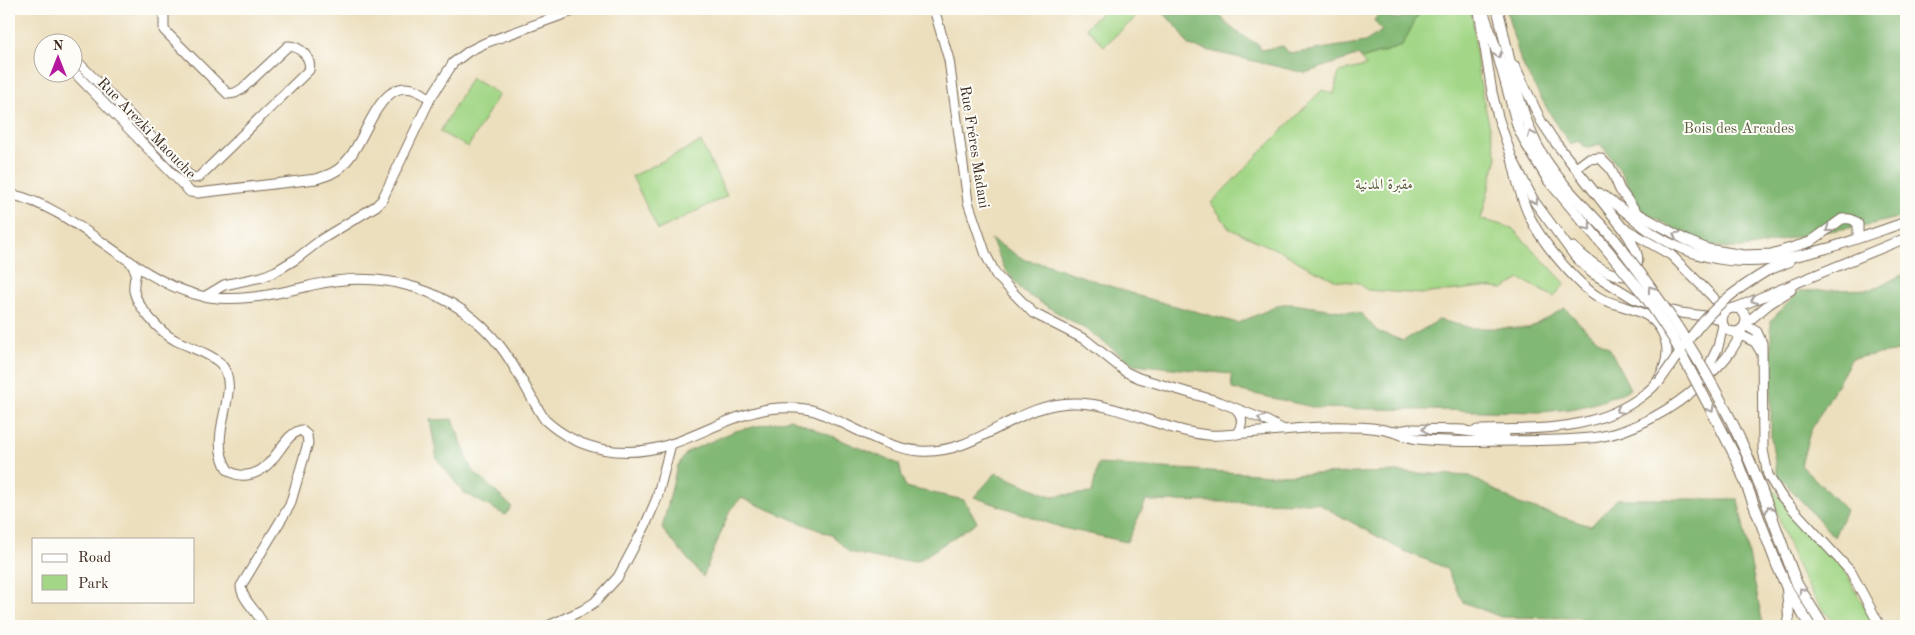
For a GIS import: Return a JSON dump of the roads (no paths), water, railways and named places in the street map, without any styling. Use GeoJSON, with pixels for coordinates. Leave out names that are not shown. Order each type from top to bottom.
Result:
{"type":"FeatureCollection","features":[{"type":"Feature","properties":{"kind":"highway"},"geometry":{"type":"LineString","coordinates":[[1480,9],[1498,55],[1518,127],[1527,146],[1549,181],[1645,296],[1673,338],[1736,458],[1787,588],[1810,626]]}},
{"type":"Feature","properties":{"kind":"highway"},"geometry":{"type":"LineString","coordinates":[[1498,10],[1520,98],[1535,142],[1551,168],[1615,240],[1679,329],[1743,446],[1761,486],[1797,584],[1823,626]]}},
{"type":"Feature","properties":{"kind":"highway"},"geometry":{"type":"LineString","coordinates":[[1787,588],[1787,626]]}},
{"type":"Feature","properties":{"kind":"highway"},"geometry":{"type":"LineString","coordinates":[[1812,608],[1830,626]]}},
{"type":"Feature","properties":{"kind":"main road"},"geometry":{"type":"LineString","coordinates":[[82,66],[189,175],[194,178],[199,177],[309,70],[309,59],[296,46],[288,46],[242,89],[236,93],[228,94],[164,30],[164,9]]}},
{"type":"Feature","properties":{"kind":"main road"},"geometry":{"type":"LineString","coordinates":[[204,296],[224,285],[262,277],[276,271],[296,259],[322,239],[376,206],[382,200],[430,99],[454,63],[469,51],[578,9]]}},
{"type":"Feature","properties":{"kind":"main road","name":"Rue Fréres Madani"},"geometry":{"type":"LineString","coordinates":[[934,9],[949,60],[968,202],[986,255],[996,275],[1020,302],[1033,313],[1086,340],[1126,372],[1139,378],[1220,402],[1284,430]]}},
{"type":"Feature","properties":{"kind":"main road"},"geometry":{"type":"LineString","coordinates":[[1480,9],[1498,117],[1512,158],[1521,197],[1536,232],[1548,249],[1578,280],[1598,297],[1644,314],[1655,322],[1663,333],[1667,345],[1667,359],[1659,382]]}},
{"type":"Feature","properties":{"kind":"main road"},"geometry":{"type":"LineString","coordinates":[[1498,10],[1518,77],[1541,121],[1622,227],[1637,250],[1638,262],[1632,273],[1622,276],[1614,275],[1595,265],[1554,230]]}},
{"type":"Feature","properties":{"kind":"main road","name":"Rue Arezki Maouche"},"geometry":{"type":"LineString","coordinates":[[82,80],[190,192],[198,193],[316,179],[332,173],[340,169],[355,149],[376,108],[392,93],[410,88],[419,90],[430,99]]}},
{"type":"Feature","properties":{"kind":"main road"},"geometry":{"type":"LineString","coordinates":[[1512,158],[1534,201],[1554,230],[1574,255],[1592,273],[1616,289],[1645,303],[1681,313],[1723,320]]}},
{"type":"Feature","properties":{"kind":"main road"},"geometry":{"type":"LineString","coordinates":[[1576,168],[1588,159],[1600,158],[1611,169],[1620,190],[1637,212],[1686,240],[1708,249],[1744,255],[1771,254],[1810,242],[1842,219],[1848,218],[1858,224],[1858,238]]}},
{"type":"Feature","properties":{"kind":"main road"},"geometry":{"type":"LineString","coordinates":[[1593,190],[1604,196],[1654,234],[1689,252],[1719,260],[1770,261],[1830,249]]}},
{"type":"Feature","properties":{"kind":"main road"},"geometry":{"type":"LineString","coordinates":[[9,194],[55,212],[167,284],[204,296],[240,298],[272,295],[328,282],[346,280],[384,281],[422,289],[442,297],[476,321],[498,345],[533,401],[546,420],[556,430],[587,446],[606,451],[644,452],[671,444],[758,410],[788,407],[813,410],[890,445],[916,451],[939,452],[958,447],[1035,409],[1057,403],[1098,405],[1188,432],[1209,435],[1348,426],[1393,432],[1409,438],[1447,441],[1545,440],[1598,437],[1628,428],[1676,404],[1722,363],[1741,329],[1744,314],[1735,308]]}},
{"type":"Feature","properties":{"kind":"main road"},"geometry":{"type":"LineString","coordinates":[[1393,432],[1410,430],[1547,428],[1582,424],[1607,416],[1628,406],[1659,382],[1703,322],[1723,300],[1744,284],[1781,265],[1906,222]]}},
{"type":"Feature","properties":{"kind":"main road"},"geometry":{"type":"LineString","coordinates":[[1622,227],[1672,255],[1713,296],[1727,330],[1741,329],[1757,332],[1762,340],[1764,362],[1763,450],[1768,475],[1781,496],[1851,572],[1880,626]]}},
{"type":"Feature","properties":{"kind":"main road"},"geometry":{"type":"LineString","coordinates":[[1700,383],[1718,347],[1723,320],[1727,310],[1806,280],[1851,259],[1906,238]]}},
{"type":"Feature","properties":{"kind":"main road"},"geometry":{"type":"LineString","coordinates":[[130,261],[136,272],[134,284],[136,296],[156,325],[175,340],[219,362],[226,373],[228,381],[227,400],[219,436],[220,454],[228,470],[238,475],[253,474],[273,459],[294,433],[300,430],[307,435],[308,443],[290,505],[241,586],[244,597],[261,618],[264,626]]}},
{"type":"Feature","properties":{"kind":"main road"},"geometry":{"type":"LineString","coordinates":[[1741,329],[1769,304],[1806,280]]}},
{"type":"Feature","properties":{"kind":"main road"},"geometry":{"type":"LineString","coordinates":[[1236,409],[1242,418],[1237,434]]}},
{"type":"Feature","properties":{"kind":"main road"},"geometry":{"type":"LineString","coordinates":[[1456,430],[1545,440]]}},
{"type":"Feature","properties":{"kind":"main road"},"geometry":{"type":"LineString","coordinates":[[548,626],[583,610],[595,602],[618,577],[645,526],[657,498],[671,444]]}},
{"type":"Feature","properties":{"kind":"park label","name":"Bois des Arcades"},"geometry":{"type":"Point","coordinates":[1739,128]}},
{"type":"Feature","properties":{"kind":"park label","name":"مقبرة المدنية"},"geometry":{"type":"Point","coordinates":[1384,184]}}]}
